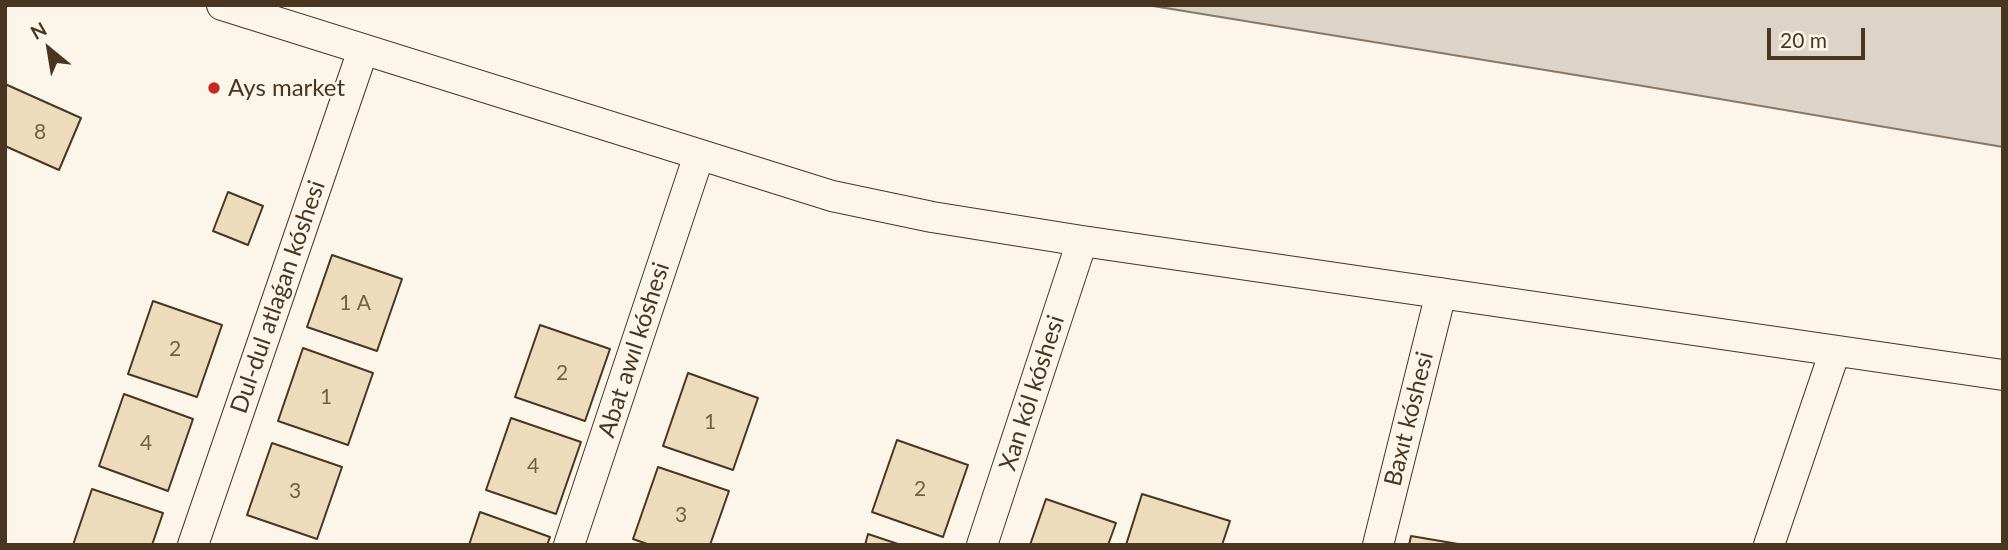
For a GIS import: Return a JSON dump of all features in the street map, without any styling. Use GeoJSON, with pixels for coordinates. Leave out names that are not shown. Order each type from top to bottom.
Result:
{"type":"FeatureCollection","features":[{"type":"Feature","properties":{"kind":"street"},"geometry":{"type":"LineString","coordinates":[[222,5],[832,196],[932,217],[1082,242],[2003,375]]}},
{"type":"Feature","properties":{"kind":"street","name":"Dul-dul atlaǵan kóshesi"},"geometry":{"type":"LineString","coordinates":[[193,545],[363,50]]}},
{"type":"Feature","properties":{"kind":"street","name":"Abat awıl kóshesi"},"geometry":{"type":"LineString","coordinates":[[569,545],[699,155]]}},
{"type":"Feature","properties":{"kind":"street","name":"Xan kól kóshesi"},"geometry":{"type":"LineString","coordinates":[[982,545],[1082,242]]}},
{"type":"Feature","properties":{"kind":"street","name":"Baxıt kóshesi"},"geometry":{"type":"LineString","coordinates":[[1378,545],[1441,293]]}},
{"type":"Feature","properties":{"kind":"street"},"geometry":{"type":"LineString","coordinates":[[1769,545],[1835,351]]}},
{"type":"Feature","properties":{"kind":"shaded area"},"geometry":{"type":"Polygon","coordinates":[[[1147,5],[2003,5],[2003,147],[1643,86],[1147,5]]]}},
{"type":"Feature","properties":{"kind":"building"},"geometry":{"type":"Polygon","coordinates":[[[5,84],[81,118],[59,170],[5,146],[5,84]]]}},
{"type":"Feature","properties":{"kind":"building"},"geometry":{"type":"Polygon","coordinates":[[[228,192],[263,206],[248,245],[213,231],[228,192]]]}},
{"type":"Feature","properties":{"kind":"building"},"geometry":{"type":"Polygon","coordinates":[[[332,255],[402,279],[377,351],[307,327],[332,255]]]}},
{"type":"Feature","properties":{"kind":"building"},"geometry":{"type":"Polygon","coordinates":[[[153,301],[222,325],[197,397],[128,374],[153,301]]]}},
{"type":"Feature","properties":{"kind":"building"},"geometry":{"type":"Polygon","coordinates":[[[540,325],[610,349],[585,421],[515,397],[540,325]]]}},
{"type":"Feature","properties":{"kind":"building"},"geometry":{"type":"Polygon","coordinates":[[[303,348],[373,373],[348,445],[278,421],[303,348]]]}},
{"type":"Feature","properties":{"kind":"building"},"geometry":{"type":"Polygon","coordinates":[[[688,373],[758,398],[733,470],[663,446],[688,373]]]}},
{"type":"Feature","properties":{"kind":"building"},"geometry":{"type":"Polygon","coordinates":[[[124,394],[193,419],[168,491],[99,466],[124,394]]]}},
{"type":"Feature","properties":{"kind":"building"},"geometry":{"type":"Polygon","coordinates":[[[511,418],[581,442],[556,514],[486,490],[511,418]]]}},
{"type":"Feature","properties":{"kind":"building"},"geometry":{"type":"Polygon","coordinates":[[[897,440],[968,465],[943,537],[872,512],[897,440]]]}},
{"type":"Feature","properties":{"kind":"building"},"geometry":{"type":"Polygon","coordinates":[[[272,443],[342,467],[317,539],[247,515],[272,443]]]}},
{"type":"Feature","properties":{"kind":"building"},"geometry":{"type":"Polygon","coordinates":[[[658,467],[729,491],[710,545],[650,545],[633,539],[658,467]]]}},
{"type":"Feature","properties":{"kind":"building"},"geometry":{"type":"Polygon","coordinates":[[[92,489],[163,513],[152,545],[73,545],[92,489]]]}},
{"type":"Feature","properties":{"kind":"building"},"geometry":{"type":"Polygon","coordinates":[[[1142,494],[1230,521],[1222,545],[1126,545],[1142,494]]]}},
{"type":"Feature","properties":{"kind":"building"},"geometry":{"type":"Polygon","coordinates":[[[1046,499],[1116,523],[1108,545],[1030,545],[1046,499]]]}},
{"type":"Feature","properties":{"kind":"building"},"geometry":{"type":"Polygon","coordinates":[[[480,512],[550,537],[547,545],[469,545],[480,512]]]}},
{"type":"Feature","properties":{"kind":"building"},"geometry":{"type":"Polygon","coordinates":[[[868,534],[901,545],[865,545],[868,534]]]}},
{"type":"Feature","properties":{"kind":"building"},"geometry":{"type":"Polygon","coordinates":[[[1411,536],[1464,545],[1409,545],[1411,536]]]}},
{"type":"Feature","properties":{"kind":"place","name":"Ays market"},"geometry":{"type":"Point","coordinates":[214,88]}}]}
